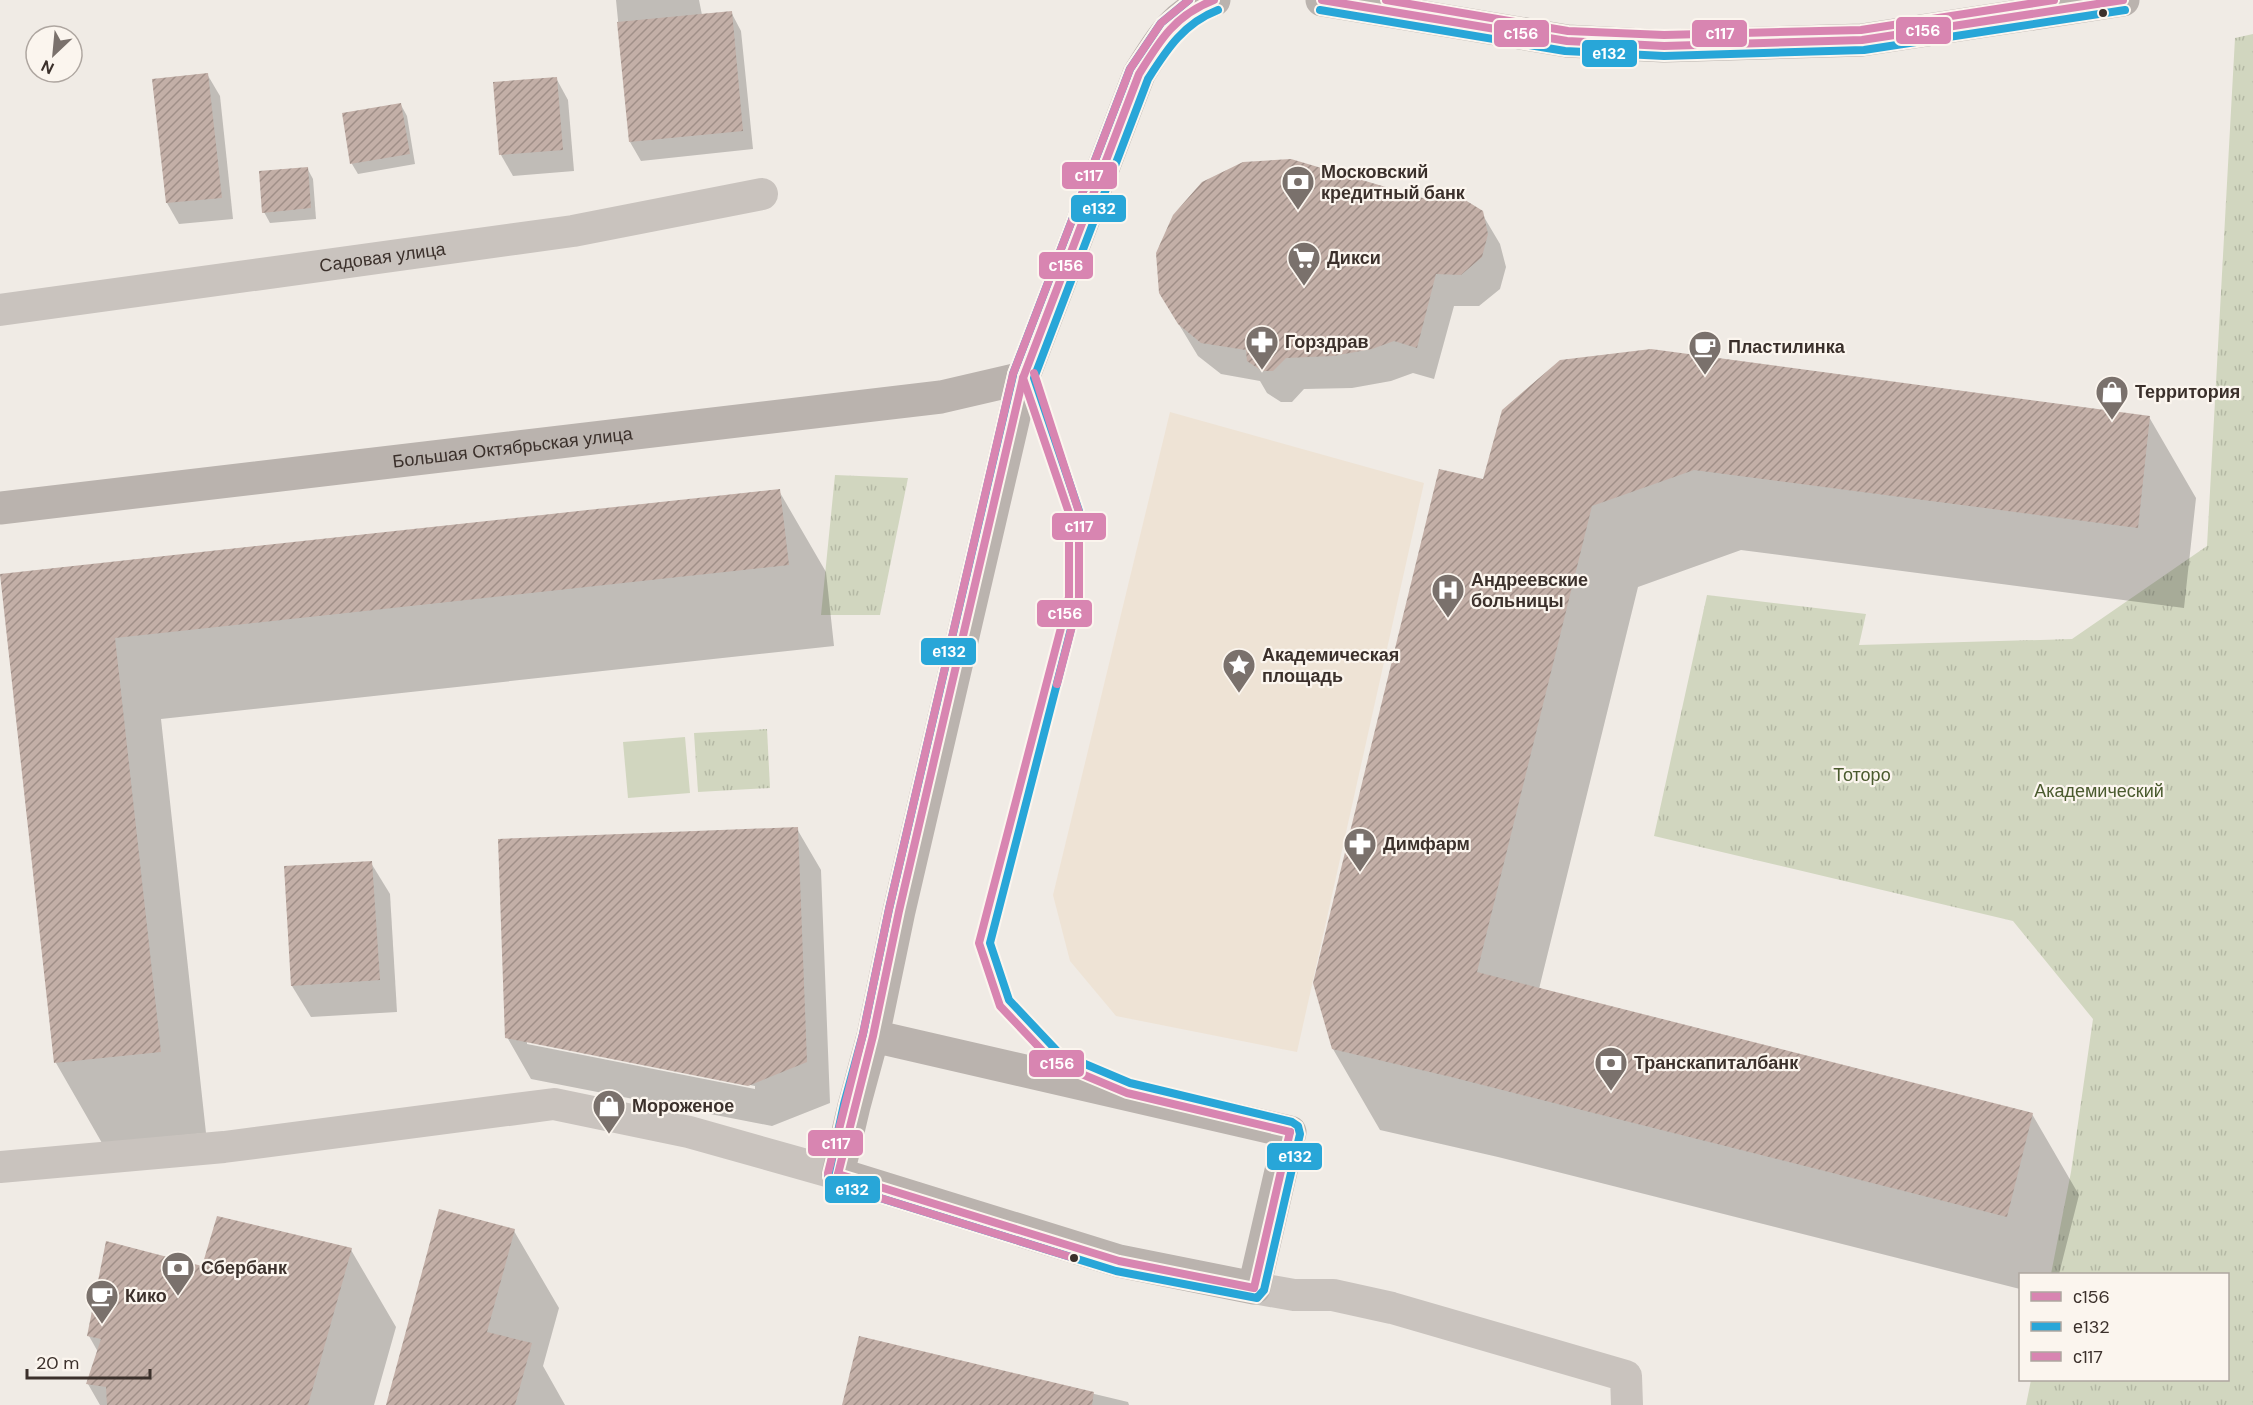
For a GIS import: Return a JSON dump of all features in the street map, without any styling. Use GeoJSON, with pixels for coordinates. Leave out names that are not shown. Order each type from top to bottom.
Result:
{"type":"FeatureCollection","features":[{"type":"Feature","properties":{"kind":"main road"},"geometry":{"type":"LineString","coordinates":[[1322,0],[1567,41],[1664,46],[1862,40],[2123,0]]}},
{"type":"Feature","properties":{"kind":"main road"},"geometry":{"type":"LineString","coordinates":[[873,1036],[1290,1132],[1254,1288],[1119,1260],[838,1174],[873,1036],[899,911],[1023,378],[1139,74],[1166,31],[1207,2]]}},
{"type":"Feature","properties":{"kind":"main road","name":"Большая Октябрьская улица"},"geometry":{"type":"LineString","coordinates":[[0,508],[941,397],[1023,378]]}},
{"type":"Feature","properties":{"kind":"street","name":"Садовая улица"},"geometry":{"type":"LineString","coordinates":[[0,310],[573,231],[762,194]]}},
{"type":"Feature","properties":{"kind":"street"},"geometry":{"type":"LineString","coordinates":[[0,1167],[224,1148],[554,1104],[689,1132],[838,1174]]}},
{"type":"Feature","properties":{"kind":"street"},"geometry":{"type":"LineString","coordinates":[[1254,1288],[1294,1295],[1333,1295],[1392,1308],[1626,1376],[1627,1405]]}},
{"type":"Feature","properties":{"kind":"green space","name":"Академический"},"geometry":{"type":"Polygon","coordinates":[[[2253,34],[2253,1405],[2026,1405],[2031,1381],[2229,1381],[2229,1273],[2051,1273],[2071,1172],[2093,1019],[2013,921],[1654,836],[1707,595],[1866,614],[1859,645],[2072,639],[2207,546],[2235,38],[2253,34]]]}},
{"type":"Feature","properties":{"kind":"green space"},"geometry":{"type":"Polygon","coordinates":[[[835,475],[908,478],[880,615],[821,615],[835,475]]]}},
{"type":"Feature","properties":{"kind":"green space"},"geometry":{"type":"Polygon","coordinates":[[[767,729],[770,788],[698,792],[694,733],[767,729]]]}},
{"type":"Feature","properties":{"kind":"green space"},"geometry":{"type":"Polygon","coordinates":[[[685,737],[690,793],[628,798],[623,742],[685,737]]]}},
{"type":"Feature","properties":{"kind":"shaded area","name":"Академическая площадь"},"geometry":{"type":"Polygon","coordinates":[[[1170,412],[1424,483],[1297,1052],[1116,1016],[1070,961],[1053,895],[1170,412]]]}},
{"type":"Feature","properties":{"kind":"building"},"geometry":{"type":"Polygon","coordinates":[[[732,11],[743,131],[629,142],[617,22],[732,11]]]}},
{"type":"Feature","properties":{"kind":"building"},"geometry":{"type":"Polygon","coordinates":[[[208,73],[222,198],[166,203],[152,79],[208,73]]]}},
{"type":"Feature","properties":{"kind":"building"},"geometry":{"type":"Polygon","coordinates":[[[557,77],[563,150],[499,155],[493,82],[557,77]]]}},
{"type":"Feature","properties":{"kind":"building"},"geometry":{"type":"Polygon","coordinates":[[[401,103],[410,154],[350,164],[342,113],[401,103]]]}},
{"type":"Feature","properties":{"kind":"building"},"geometry":{"type":"Polygon","coordinates":[[[1291,159],[1433,201],[1457,195],[1483,211],[1488,234],[1482,257],[1461,275],[1436,274],[1417,348],[1394,341],[1372,349],[1333,356],[1286,358],[1273,371],[1262,371],[1247,361],[1246,350],[1201,343],[1178,324],[1159,293],[1156,253],[1173,215],[1202,182],[1243,162],[1291,159]]]}},
{"type":"Feature","properties":{"kind":"building"},"geometry":{"type":"Polygon","coordinates":[[[308,167],[311,208],[262,213],[259,171],[308,167]]]}},
{"type":"Feature","properties":{"kind":"building"},"geometry":{"type":"Polygon","coordinates":[[[1651,349],[2150,416],[2138,528],[1694,470],[1592,506],[1477,972],[2033,1113],[2007,1217],[1332,1049],[1313,983],[1439,469],[1483,479],[1502,410],[1560,360],[1651,349]]]}},
{"type":"Feature","properties":{"kind":"building"},"geometry":{"type":"Polygon","coordinates":[[[780,489],[789,565],[115,638],[161,1052],[54,1063],[0,574],[780,489]]]}},
{"type":"Feature","properties":{"kind":"building"},"geometry":{"type":"Polygon","coordinates":[[[798,827],[807,1062],[748,1086],[505,1038],[498,839],[798,827]]]}},
{"type":"Feature","properties":{"kind":"building"},"geometry":{"type":"Polygon","coordinates":[[[372,861],[380,980],[291,986],[284,866],[372,861]]]}},
{"type":"Feature","properties":{"kind":"building"},"geometry":{"type":"Polygon","coordinates":[[[439,1209],[515,1229],[487,1332],[532,1343],[515,1405],[386,1405],[439,1209]]]}},
{"type":"Feature","properties":{"kind":"building"},"geometry":{"type":"Polygon","coordinates":[[[217,1216],[352,1248],[308,1405],[107,1405],[106,1387],[86,1384],[101,1339],[87,1336],[106,1241],[202,1266],[217,1216]]]}},
{"type":"Feature","properties":{"kind":"building"},"geometry":{"type":"Polygon","coordinates":[[[859,1336],[1094,1392],[1092,1405],[842,1405],[859,1336]]]}},
{"type":"Feature","properties":{"kind":"transit line","name":"е132"},"geometry":{"type":"LineString","coordinates":[[1013,374],[1130,69],[1161,23],[1189,0]]}},
{"type":"Feature","properties":{"kind":"transit line","name":"с117"},"geometry":{"type":"LineString","coordinates":[[1074,1258],[835,1184],[829,1180],[828,1173],[863,1034],[889,909],[1013,374],[1130,69],[1161,23],[1189,0]]}},
{"type":"Feature","properties":{"kind":"transit line","name":"с156"},"geometry":{"type":"LineString","coordinates":[[838,1174],[873,1036],[899,911],[1023,378],[1139,74],[1154,50],[1179,21],[1200,6],[1214,0]]}},
{"type":"Feature","properties":{"kind":"transit line","name":"с156"},"geometry":{"type":"LineString","coordinates":[[1322,0],[1567,41],[1664,46],[1862,40],[2123,0]]}},
{"type":"Feature","properties":{"kind":"transit line","name":"с117"},"geometry":{"type":"LineString","coordinates":[[1386,0],[1568,31],[1664,35],[1861,30],[2054,0]]}},
{"type":"Feature","properties":{"kind":"transit line","name":"е132"},"geometry":{"type":"LineString","coordinates":[[1013,375],[889,909],[863,1034],[844,1104],[828,1177],[835,1184],[1116,1271],[1257,1298],[1264,1290],[1300,1134],[1298,1126],[1292,1122],[1130,1083],[1059,1053],[1009,1000],[990,943],[1079,598],[1079,511],[1034,378],[1148,79],[1177,38],[1195,22],[1218,10]]}},
{"type":"Feature","properties":{"kind":"transit line","name":"е132"},"geometry":{"type":"LineString","coordinates":[[1320,10],[1565,51],[1664,56],[1864,50],[2125,10]]}},
{"type":"Feature","properties":{"kind":"transit line","name":"с117"},"geometry":{"type":"LineString","coordinates":[[1034,373],[1079,512],[1079,599],[1057,684]]}},
{"type":"Feature","properties":{"kind":"transit line","name":"с156"},"geometry":{"type":"LineString","coordinates":[[1023,378],[1069,513],[1069,597],[979,943],[1000,1006],[1053,1062],[1127,1093],[1290,1132]]}},
{"type":"Feature","properties":{"kind":"transit line","name":"с156"},"geometry":{"type":"LineString","coordinates":[[838,1174],[1119,1261],[1254,1288],[1290,1132]]}},
{"type":"Feature","properties":{"kind":"place","name":"Московский кредитный банк"},"geometry":{"type":"Point","coordinates":[1298,211]}},
{"type":"Feature","properties":{"kind":"place","name":"Дикси"},"geometry":{"type":"Point","coordinates":[1304,287]}},
{"type":"Feature","properties":{"kind":"place","name":"Горздрав"},"geometry":{"type":"Point","coordinates":[1262,371]}},
{"type":"Feature","properties":{"kind":"place","name":"Пластилинка"},"geometry":{"type":"Point","coordinates":[1705,376]}},
{"type":"Feature","properties":{"kind":"place","name":"Территория"},"geometry":{"type":"Point","coordinates":[2112,421]}},
{"type":"Feature","properties":{"kind":"place","name":"Андреевские больницы"},"geometry":{"type":"Point","coordinates":[1448,619]}},
{"type":"Feature","properties":{"kind":"place","name":"Академическая площадь"},"geometry":{"type":"Point","coordinates":[1239,694]}},
{"type":"Feature","properties":{"kind":"place","name":"Димфарм"},"geometry":{"type":"Point","coordinates":[1360,873]}},
{"type":"Feature","properties":{"kind":"place","name":"Транскапиталбанк"},"geometry":{"type":"Point","coordinates":[1611,1092]}},
{"type":"Feature","properties":{"kind":"place","name":"Мороженое"},"geometry":{"type":"Point","coordinates":[609,1135]}},
{"type":"Feature","properties":{"kind":"place","name":"Сбербанк"},"geometry":{"type":"Point","coordinates":[178,1297]}},
{"type":"Feature","properties":{"kind":"place","name":"Кико"},"geometry":{"type":"Point","coordinates":[102,1325]}},
{"type":"Feature","properties":{"kind":"park label","name":"Тоторо"},"geometry":{"type":"Point","coordinates":[1862,775]}}]}
